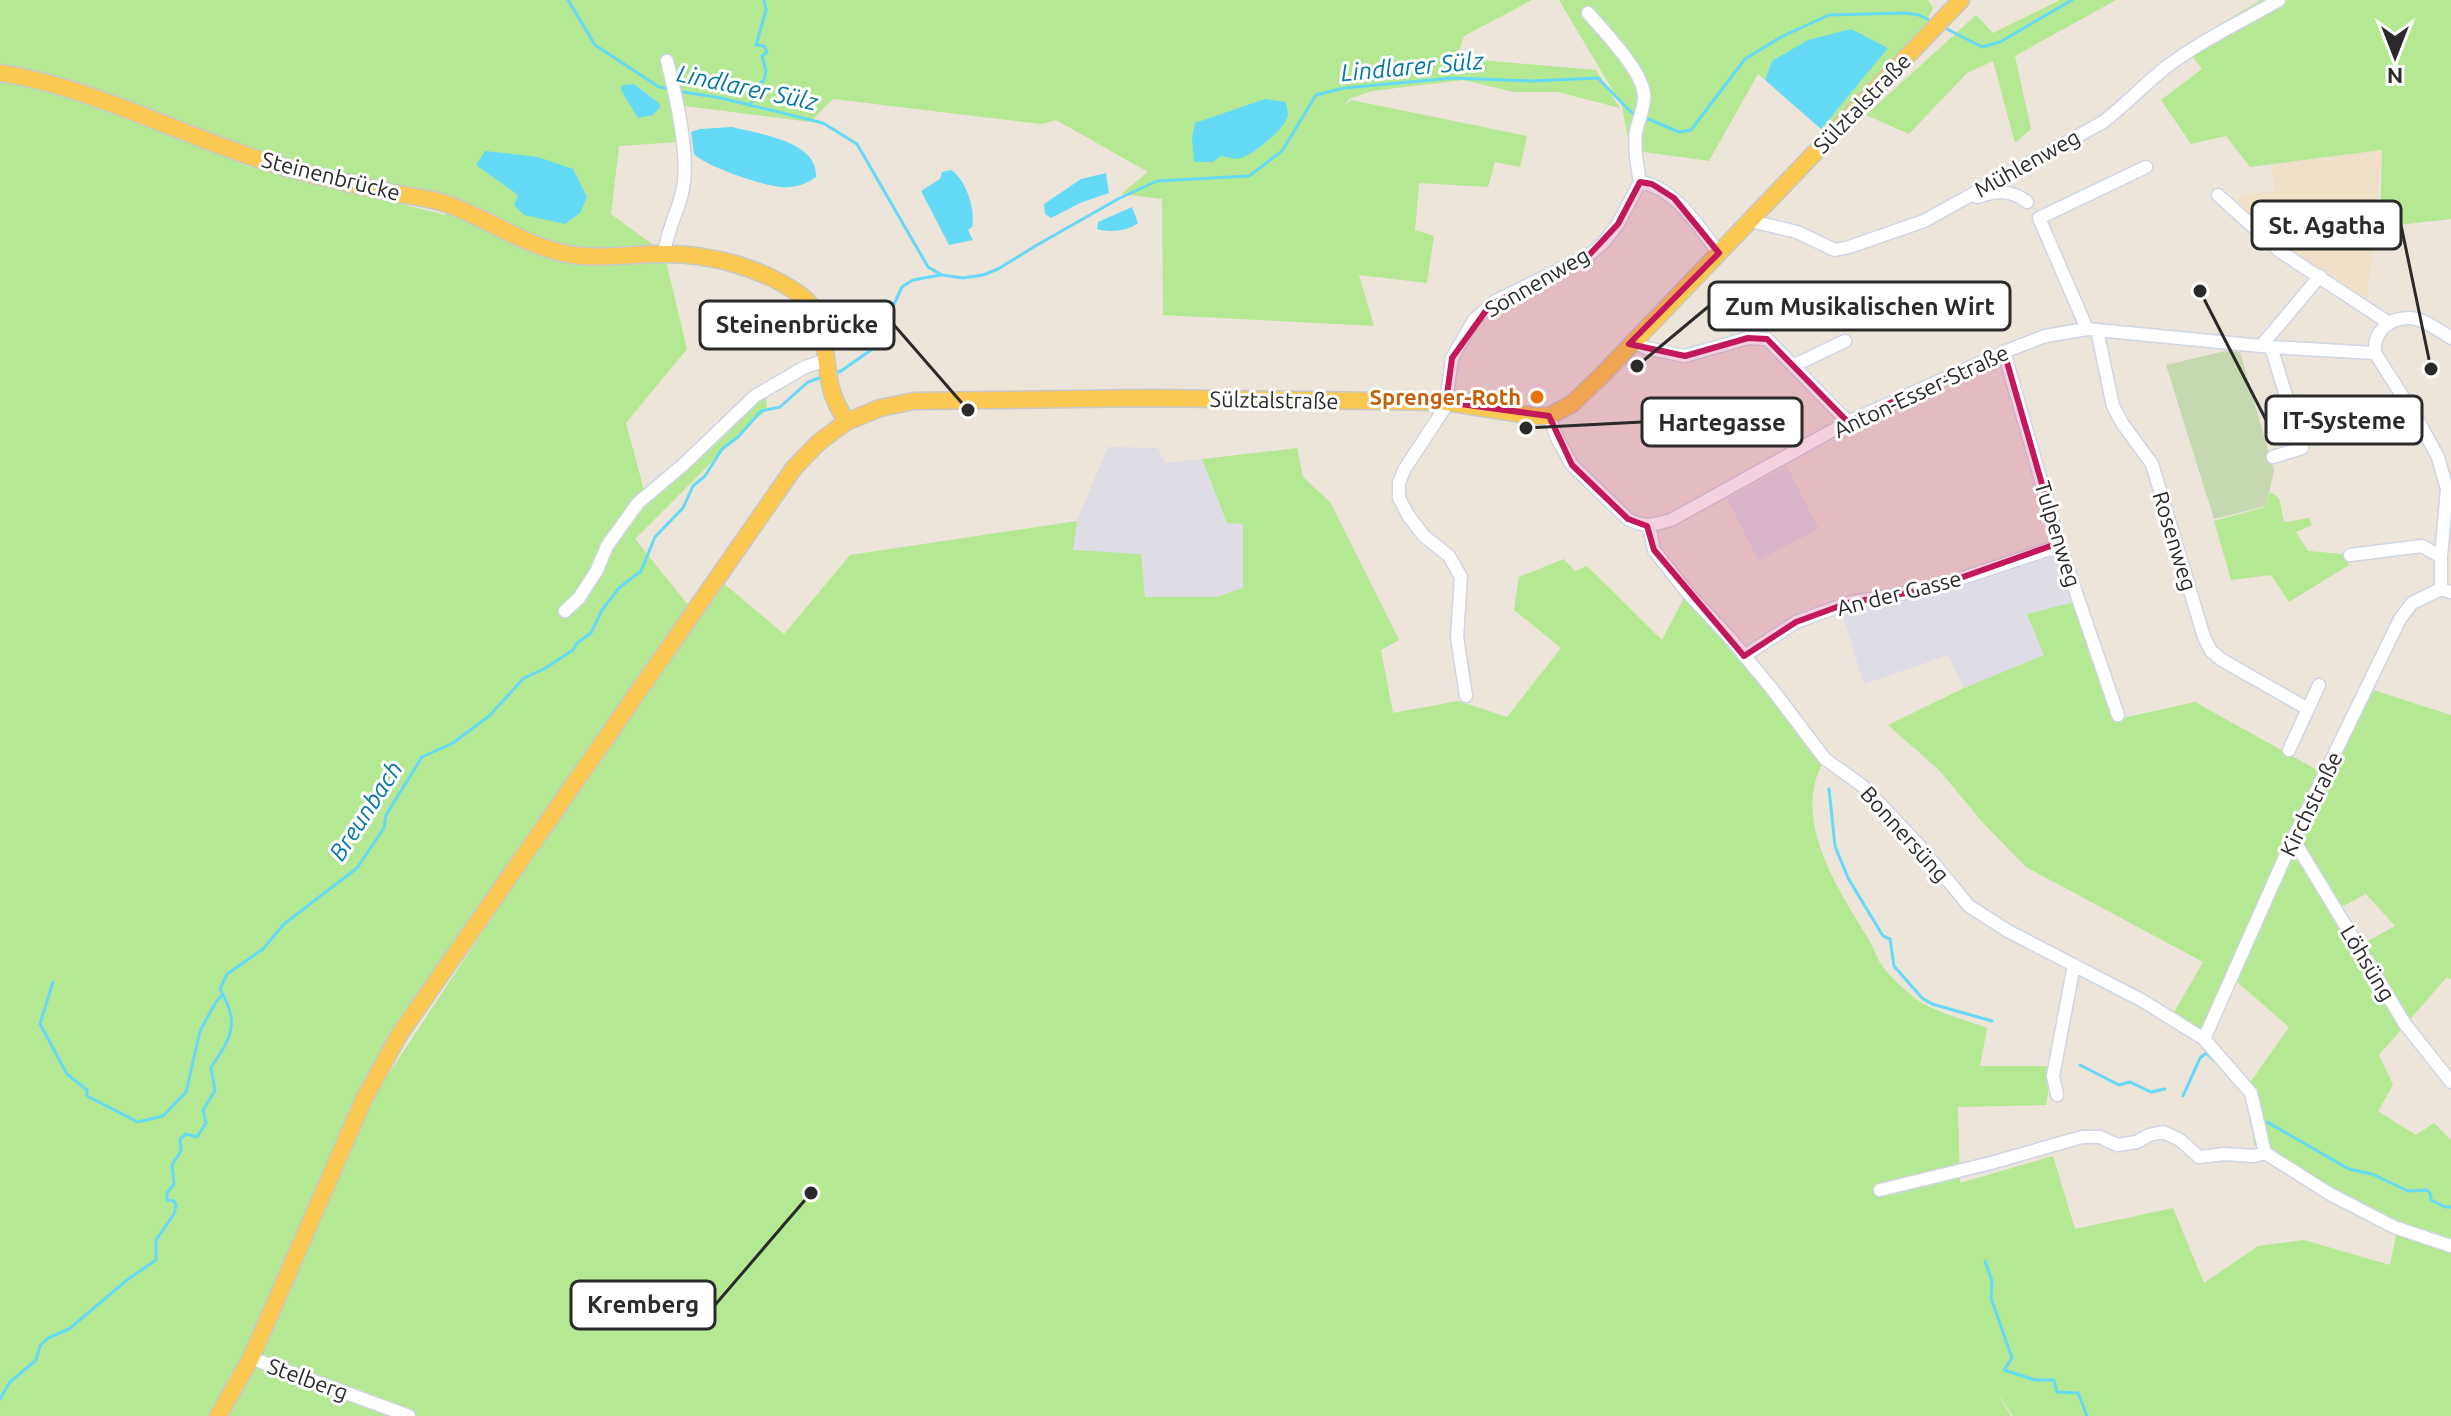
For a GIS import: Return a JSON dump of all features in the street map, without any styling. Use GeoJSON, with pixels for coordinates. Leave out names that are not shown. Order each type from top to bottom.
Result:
{"type":"FeatureCollection","features":[{"type":"Feature","properties":{"kind":"main road","name":"Sülztalstraße"},"geometry":{"type":"LineString","coordinates":[[846,422],[880,408],[914,401],[959,399],[1447,402],[1549,416],[1572,404],[1604,373],[1961,0]]}},
{"type":"Feature","properties":{"kind":"main road","name":"Steinenbrücke"},"geometry":{"type":"LineString","coordinates":[[0,73],[32,78],[260,160],[314,176],[447,204],[532,245],[563,254],[698,255],[731,264],[789,287],[817,314],[833,394],[846,422]]}},
{"type":"Feature","properties":{"kind":"main road"},"geometry":{"type":"LineString","coordinates":[[218,1416],[251,1358],[364,1099],[399,1035],[794,468],[818,443],[846,422]]}},
{"type":"Feature","properties":{"kind":"street","name":"Mühlenweg"},"geometry":{"type":"LineString","coordinates":[[1751,221],[1797,232],[1835,250],[1924,221],[2103,122],[2178,59],[2279,0]]}},
{"type":"Feature","properties":{"kind":"street"},"geometry":{"type":"LineString","coordinates":[[1588,13],[1624,56],[1643,87],[1645,99],[1635,145],[1640,182],[1652,184],[1674,198],[1719,253]]}},
{"type":"Feature","properties":{"kind":"street"},"geometry":{"type":"LineString","coordinates":[[664,253],[686,173],[667,61]]}},
{"type":"Feature","properties":{"kind":"street","name":"Rosenweg"},"geometry":{"type":"LineString","coordinates":[[2146,167],[2039,218],[2092,329],[2113,406],[2152,464],[2204,637],[2211,651],[2308,709]]}},
{"type":"Feature","properties":{"kind":"street","name":"Sonnenweg"},"geometry":{"type":"LineString","coordinates":[[1447,402],[1452,358],[1474,320],[1494,302],[1589,255],[1618,224],[1640,182]]}},
{"type":"Feature","properties":{"kind":"street"},"geometry":{"type":"LineString","coordinates":[[1965,197],[2005,192],[2018,195],[2027,202]]}},
{"type":"Feature","properties":{"kind":"street"},"geometry":{"type":"LineString","coordinates":[[2218,195],[2281,252],[2389,323]]}},
{"type":"Feature","properties":{"kind":"street"},"geometry":{"type":"LineString","coordinates":[[2273,457],[2302,448],[2266,346],[2320,276]]}},
{"type":"Feature","properties":{"kind":"street"},"geometry":{"type":"LineString","coordinates":[[2375,353],[2374,342],[2380,329],[2389,323],[2411,318],[2451,338]]}},
{"type":"Feature","properties":{"kind":"street","name":"Anton-Esser-Straße"},"geometry":{"type":"LineString","coordinates":[[1649,526],[1671,520],[1848,422],[2045,336],[2092,329],[2375,353]]}},
{"type":"Feature","properties":{"kind":"street"},"geometry":{"type":"LineString","coordinates":[[1632,341],[1646,348],[1685,356],[1748,338],[1767,339],[1848,422]]}},
{"type":"Feature","properties":{"kind":"street"},"geometry":{"type":"LineString","coordinates":[[1795,365],[1845,341]]}},
{"type":"Feature","properties":{"kind":"street","name":"Tulpenweg"},"geometry":{"type":"LineString","coordinates":[[2004,352],[2059,543],[2118,715]]}},
{"type":"Feature","properties":{"kind":"street","name":"Kirchstraße"},"geometry":{"type":"LineString","coordinates":[[2204,1039],[2293,839],[2400,619],[2412,603],[2446,591],[2441,557],[2447,489],[2438,457],[2375,353]]}},
{"type":"Feature","properties":{"kind":"street"},"geometry":{"type":"LineString","coordinates":[[565,611],[579,598],[597,570],[607,546],[638,503],[755,396],[805,367],[828,370]]}},
{"type":"Feature","properties":{"kind":"street"},"geometry":{"type":"LineString","coordinates":[[1447,402],[1404,470],[1399,483],[1399,498],[1424,536],[1449,556],[1461,577],[1457,637],[1466,696]]}},
{"type":"Feature","properties":{"kind":"street"},"geometry":{"type":"LineString","coordinates":[[1549,416],[1572,465],[1628,519],[1649,526]]}},
{"type":"Feature","properties":{"kind":"street","name":"Bonnersüng"},"geometry":{"type":"LineString","coordinates":[[1649,526],[1654,550],[1687,592],[1730,638],[1825,759],[1864,787],[1917,843],[1969,906],[2008,931],[2143,1001],[2204,1039],[2251,1093],[2265,1153]]}},
{"type":"Feature","properties":{"kind":"street","name":"An der Gasse"},"geometry":{"type":"LineString","coordinates":[[1744,656],[1796,622],[1848,603],[1929,589],[2053,548],[2059,543]]}},
{"type":"Feature","properties":{"kind":"street"},"geometry":{"type":"LineString","coordinates":[[2350,555],[2422,546],[2441,557]]}},
{"type":"Feature","properties":{"kind":"street"},"geometry":{"type":"LineString","coordinates":[[2289,750],[2319,685]]}},
{"type":"Feature","properties":{"kind":"street","name":"Löhsüng"},"geometry":{"type":"LineString","coordinates":[[2293,839],[2405,1024],[2451,1082]]}},
{"type":"Feature","properties":{"kind":"street"},"geometry":{"type":"LineString","coordinates":[[2057,1095],[2053,1076],[2074,965]]}},
{"type":"Feature","properties":{"kind":"street"},"geometry":{"type":"LineString","coordinates":[[1880,1190],[2082,1137],[2100,1137],[2117,1145],[2137,1142],[2163,1132],[2180,1140],[2199,1157],[2265,1153],[2330,1194],[2394,1227],[2451,1246]]}},
{"type":"Feature","properties":{"kind":"street","name":"Stelberg"},"geometry":{"type":"LineString","coordinates":[[251,1358],[409,1416]]}},
{"type":"Feature","properties":{"kind":"highlighted area"},"geometry":{"type":"Polygon","coordinates":[[[1640,182],[1652,184],[1674,198],[1719,253],[1629,344],[1685,356],[1748,338],[1767,339],[1848,422],[2004,352],[2059,543],[1929,589],[1848,603],[1796,622],[1744,656],[1654,550],[1647,526],[1628,519],[1572,465],[1549,416],[1446,402],[1452,358],[1490,305],[1589,255],[1618,224],[1640,182]]]}},
{"type":"Feature","properties":{"kind":"shaded area"},"geometry":{"type":"Polygon","coordinates":[[[2382,150],[2367,300],[2337,278],[2308,270],[2231,204],[2245,195],[2275,191],[2272,164],[2382,150]]]}},
{"type":"Feature","properties":{"kind":"shaded area"},"geometry":{"type":"Polygon","coordinates":[[[1108,447],[1158,448],[1165,463],[1202,459],[1227,523],[1243,524],[1243,588],[1216,597],[1144,597],[1073,550],[1077,521],[1108,447]]]}},
{"type":"Feature","properties":{"kind":"shaded area"},"geometry":{"type":"Polygon","coordinates":[[[1787,467],[1819,529],[1758,560],[1727,498],[1787,467]]]}},
{"type":"Feature","properties":{"kind":"shaded area"},"geometry":{"type":"Polygon","coordinates":[[[2058,553],[2074,602],[2044,655],[1964,688],[1948,655],[1864,684],[1842,613],[2058,553]]]}},
{"type":"Feature","properties":{"kind":"green space"},"geometry":{"type":"Polygon","coordinates":[[[0,0],[1532,0],[1464,36],[1457,58],[1596,70],[1620,108],[1558,92],[1514,92],[1463,80],[1372,91],[1349,99],[1344,106],[1351,100],[1527,136],[1520,167],[1495,162],[1488,187],[1419,183],[1415,230],[1434,236],[1427,283],[1359,275],[1374,326],[1163,315],[1162,199],[1121,194],[1148,172],[1056,120],[1042,124],[833,99],[810,122],[677,105],[679,142],[619,146],[611,214],[664,253],[687,349],[626,423],[647,501],[750,404],[766,395],[767,410],[635,539],[693,611],[382,1048],[277,1317],[372,1099],[555,822],[721,581],[784,634],[850,555],[1077,521],[1073,550],[1141,554],[1145,597],[1216,597],[1243,588],[1243,524],[1227,523],[1202,459],[1297,448],[1303,477],[1330,502],[1399,640],[1381,650],[1393,713],[1458,701],[1507,717],[1561,648],[1514,610],[1519,577],[1564,559],[1575,571],[1587,566],[1662,640],[1687,592],[1825,759],[1815,781],[1812,804],[1821,850],[1842,895],[1883,967],[1925,1005],[1987,1028],[1980,1066],[2052,1066],[2046,1105],[1958,1107],[1960,1183],[2053,1156],[2075,1229],[2173,1208],[2204,1283],[2258,1246],[2304,1240],[2390,1265],[2397,1230],[2254,1145],[2247,1087],[2289,1027],[2228,974],[2202,1033],[2173,1014],[2203,962],[2026,867],[1984,824],[1939,770],[1888,725],[1964,688],[2044,655],[2027,614],[2074,602],[2114,720],[2195,702],[2328,776],[2370,689],[2451,715],[2451,979],[2447,977],[2379,1055],[2393,1085],[2378,1111],[2416,1135],[2434,1123],[2451,1140],[2451,1416],[2013,1416],[1996,1391],[2011,1416],[0,1416],[0,0]],[[50,85],[247,166],[446,215],[447,205],[314,176],[50,85]],[[2366,894],[2336,910],[2359,946],[2395,926],[2366,894]]]}},
{"type":"Feature","properties":{"kind":"green space"},"geometry":{"type":"Polygon","coordinates":[[[1559,0],[1928,0],[1933,8],[1923,30],[1823,132],[1821,129],[1888,47],[1772,61],[1765,80],[1758,74],[1709,161],[1630,150],[1622,106],[1559,0]]]}},
{"type":"Feature","properties":{"kind":"green space"},"geometry":{"type":"Polygon","coordinates":[[[2060,0],[2116,0],[2015,56],[2031,129],[2015,143],[1993,61],[1967,73],[1909,134],[1866,115],[1976,15],[1993,33],[2060,0]]]}},
{"type":"Feature","properties":{"kind":"green space"},"geometry":{"type":"Polygon","coordinates":[[[2261,0],[2451,0],[2451,219],[2380,227],[2382,150],[2250,167],[2226,136],[2191,144],[2161,100],[2202,69],[2184,46],[2261,0]]]}},
{"type":"Feature","properties":{"kind":"green space"},"geometry":{"type":"Polygon","coordinates":[[[2225,351],[2240,352],[2274,471],[2266,506],[2214,519],[2166,365],[2225,351]]]}},
{"type":"Feature","properties":{"kind":"green space"},"geometry":{"type":"Polygon","coordinates":[[[2270,492],[2279,498],[2284,522],[2309,518],[2312,525],[2296,532],[2308,551],[2344,554],[2349,565],[2289,602],[2271,575],[2231,580],[2214,521],[2265,507],[2270,492]]]}},
{"type":"Feature","properties":{"kind":"water"},"geometry":{"type":"Polygon","coordinates":[[[1851,29],[1888,48],[1821,129],[1765,80],[1772,61],[1808,40],[1851,29]]]}},
{"type":"Feature","properties":{"kind":"water"},"geometry":{"type":"Polygon","coordinates":[[[634,84],[660,104],[653,115],[638,118],[621,90],[622,85],[634,84]]]}},
{"type":"Feature","properties":{"kind":"water"},"geometry":{"type":"Polygon","coordinates":[[[1265,99],[1286,102],[1288,114],[1282,127],[1268,140],[1241,158],[1221,156],[1213,162],[1194,162],[1192,138],[1195,123],[1265,99]]]}},
{"type":"Feature","properties":{"kind":"water"},"geometry":{"type":"Polygon","coordinates":[[[732,127],[771,136],[797,147],[808,155],[816,177],[795,186],[772,186],[722,170],[694,154],[691,132],[732,127]]]}},
{"type":"Feature","properties":{"kind":"water"},"geometry":{"type":"Polygon","coordinates":[[[485,151],[538,157],[573,169],[587,197],[580,213],[565,224],[524,215],[514,205],[518,195],[476,165],[485,151]]]}},
{"type":"Feature","properties":{"kind":"water"},"geometry":{"type":"Polygon","coordinates":[[[951,170],[961,180],[969,196],[973,220],[968,230],[973,240],[949,245],[921,191],[940,179],[942,172],[951,170]]]}},
{"type":"Feature","properties":{"kind":"water"},"geometry":{"type":"Polygon","coordinates":[[[1106,173],[1109,193],[1051,218],[1045,214],[1044,204],[1081,179],[1106,173]]]}},
{"type":"Feature","properties":{"kind":"water"},"geometry":{"type":"Polygon","coordinates":[[[1132,207],[1138,223],[1134,226],[1107,231],[1097,229],[1098,222],[1132,207]]]}},
{"type":"Feature","properties":{"kind":"waterway","name":"Lindlarer Sülz"},"geometry":{"type":"LineString","coordinates":[[568,0],[595,45],[659,87],[670,89]]}},
{"type":"Feature","properties":{"kind":"waterway"},"geometry":{"type":"LineString","coordinates":[[750,106],[754,89],[764,80],[766,71],[762,56],[767,52],[764,46],[756,45],[766,10],[764,0]]}},
{"type":"Feature","properties":{"kind":"waterway","name":"Lindlarer Sülz"},"geometry":{"type":"LineString","coordinates":[[1945,28],[1982,47],[2000,42],[2072,0]]}},
{"type":"Feature","properties":{"kind":"waterway","name":"Lindlarer Sülz"},"geometry":{"type":"LineString","coordinates":[[1646,118],[1679,132],[1691,130],[1745,59],[1783,36],[1829,15],[1906,13],[1931,21]]}},
{"type":"Feature","properties":{"kind":"waterway","name":"Lindlarer Sülz"},"geometry":{"type":"LineString","coordinates":[[677,91],[721,98],[823,123],[857,144],[928,267],[942,275],[963,278],[998,269],[1118,199],[1157,181],[1249,176],[1282,151],[1316,95],[1344,88],[1452,78],[1532,81],[1598,78],[1631,112],[1639,115]]}},
{"type":"Feature","properties":{"kind":"waterway","name":"Breunbach"},"geometry":{"type":"LineString","coordinates":[[833,374],[874,348],[902,287],[913,280],[940,275]]}},
{"type":"Feature","properties":{"kind":"waterway","name":"Breunbach"},"geometry":{"type":"LineString","coordinates":[[0,1399],[10,1382],[36,1360],[40,1346],[48,1338],[69,1329],[156,1260],[156,1240],[174,1214],[176,1205],[174,1201],[167,1200],[167,1193],[174,1184],[172,1165],[181,1151],[180,1139],[186,1134],[197,1137],[206,1123],[203,1110],[215,1091],[211,1067],[231,1030],[230,1011],[220,989],[227,974],[263,949],[284,924],[357,868],[384,828],[386,815],[422,757],[453,743],[489,716],[524,678],[573,650],[591,633],[602,610],[619,588],[641,571],[655,537],[683,508],[693,486],[705,476],[722,449],[738,437],[761,411],[780,407],[808,382],[822,377]]}},
{"type":"Feature","properties":{"kind":"waterway"},"geometry":{"type":"LineString","coordinates":[[1829,789],[1835,846],[1848,878],[1883,936],[1890,939],[1894,966],[1922,998],[1932,1004],[1992,1021]]}},
{"type":"Feature","properties":{"kind":"waterway"},"geometry":{"type":"LineString","coordinates":[[53,982],[40,1024],[67,1074],[87,1090],[87,1096],[138,1122],[163,1116],[186,1092],[200,1031],[223,994]]}},
{"type":"Feature","properties":{"kind":"waterway"},"geometry":{"type":"LineString","coordinates":[[2183,1096],[2200,1058],[2206,1053],[2218,1064]]}},
{"type":"Feature","properties":{"kind":"waterway"},"geometry":{"type":"LineString","coordinates":[[2080,1065],[2119,1085],[2130,1082],[2151,1092],[2165,1089]]}},
{"type":"Feature","properties":{"kind":"waterway"},"geometry":{"type":"LineString","coordinates":[[2267,1122],[2349,1169],[2372,1174],[2408,1191],[2427,1190],[2431,1200],[2451,1207]]}},
{"type":"Feature","properties":{"kind":"waterway"},"geometry":{"type":"LineString","coordinates":[[1985,1261],[1992,1281],[1991,1298],[2012,1358],[2004,1370],[2035,1380],[2054,1380],[2057,1392],[2078,1393],[2087,1416]]}},
{"type":"Feature","properties":{"kind":"place","name":"IT-Systeme"},"geometry":{"type":"Point","coordinates":[2200,291]}},
{"type":"Feature","properties":{"kind":"place","name":"Zum Musikalischen Wirt"},"geometry":{"type":"Point","coordinates":[1637,366]}},
{"type":"Feature","properties":{"kind":"place","name":"St. Agatha"},"geometry":{"type":"Point","coordinates":[2431,369]}},
{"type":"Feature","properties":{"kind":"place","name":"Sprenger-Roth"},"geometry":{"type":"Point","coordinates":[1537,397]}},
{"type":"Feature","properties":{"kind":"place","name":"Steinenbrücke"},"geometry":{"type":"Point","coordinates":[968,410]}},
{"type":"Feature","properties":{"kind":"place","name":"Hartegasse"},"geometry":{"type":"Point","coordinates":[1526,428]}},
{"type":"Feature","properties":{"kind":"place","name":"Kremberg"},"geometry":{"type":"Point","coordinates":[811,1193]}}]}
